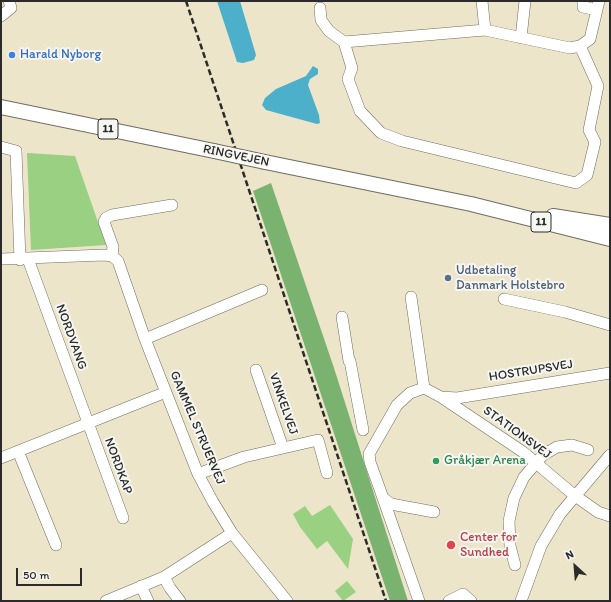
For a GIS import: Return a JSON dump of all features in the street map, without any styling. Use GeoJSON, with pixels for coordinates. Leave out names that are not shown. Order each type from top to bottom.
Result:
{"type":"FeatureCollection","features":[{"type":"Feature","properties":{"kind":"main road","name":"RINGVEJEN"},"geometry":{"type":"LineString","coordinates":[[1,107],[471,204],[610,239]]}},
{"type":"Feature","properties":{"kind":"main road","name":"RINGVEJEN"},"geometry":{"type":"LineString","coordinates":[[471,204],[610,225]]}},
{"type":"Feature","properties":{"kind":"street"},"geometry":{"type":"LineString","coordinates":[[1,16],[11,8],[9,1]]}},
{"type":"Feature","properties":{"kind":"street"},"geometry":{"type":"LineString","coordinates":[[482,1],[485,30]]}},
{"type":"Feature","properties":{"kind":"street"},"geometry":{"type":"LineString","coordinates":[[522,38],[525,1]]}},
{"type":"Feature","properties":{"kind":"street"},"geometry":{"type":"LineString","coordinates":[[344,42],[485,30],[570,48],[580,46],[590,39],[598,6],[583,7],[583,1]]}},
{"type":"Feature","properties":{"kind":"street"},"geometry":{"type":"LineString","coordinates":[[320,8],[321,20],[329,30],[344,42],[352,68],[348,79],[360,111],[381,133],[402,141],[576,183],[587,175],[595,142],[589,130],[598,86],[580,46]]}},
{"type":"Feature","properties":{"kind":"street","name":"NORDVANG"},"geometry":{"type":"LineString","coordinates":[[1,147],[16,151],[24,259],[88,424]]}},
{"type":"Feature","properties":{"kind":"street","name":"GAMMEL STRUERVEJ"},"geometry":{"type":"LineString","coordinates":[[172,205],[112,215],[106,218],[104,222],[113,247],[115,259],[198,474],[232,533],[287,601]]}},
{"type":"Feature","properties":{"kind":"street"},"geometry":{"type":"LineString","coordinates":[[1,259],[104,255],[115,259]]}},
{"type":"Feature","properties":{"kind":"street"},"geometry":{"type":"LineString","coordinates":[[145,339],[262,290]]}},
{"type":"Feature","properties":{"kind":"street"},"geometry":{"type":"LineString","coordinates":[[411,297],[424,388]]}},
{"type":"Feature","properties":{"kind":"street"},"geometry":{"type":"LineString","coordinates":[[504,299],[565,312],[610,325]]}},
{"type":"Feature","properties":{"kind":"street"},"geometry":{"type":"LineString","coordinates":[[342,317],[363,430]]}},
{"type":"Feature","properties":{"kind":"street","name":"VINKELVEJ"},"geometry":{"type":"LineString","coordinates":[[256,370],[283,448]]}},
{"type":"Feature","properties":{"kind":"street","name":"HOSTRUPSVEJ"},"geometry":{"type":"LineString","coordinates":[[441,396],[457,398],[610,373]]}},
{"type":"Feature","properties":{"kind":"street"},"geometry":{"type":"LineString","coordinates":[[419,601],[382,498],[369,454],[397,405],[410,393],[424,388],[441,396]]}},
{"type":"Feature","properties":{"kind":"street"},"geometry":{"type":"LineString","coordinates":[[1,458],[166,392]]}},
{"type":"Feature","properties":{"kind":"street","name":"STATIONSVEJ"},"geometry":{"type":"LineString","coordinates":[[441,396],[503,438],[535,462],[574,495],[598,512],[610,516]]}},
{"type":"Feature","properties":{"kind":"street","name":"NORDKAP"},"geometry":{"type":"LineString","coordinates":[[88,424],[123,518]]}},
{"type":"Feature","properties":{"kind":"street","name":"VINKELVEJ"},"geometry":{"type":"LineString","coordinates":[[198,474],[244,457],[318,440],[327,473]]}},
{"type":"Feature","properties":{"kind":"street"},"geometry":{"type":"LineString","coordinates":[[515,565],[510,546],[510,516],[518,487],[535,462],[543,455],[557,447],[572,445],[588,450]]}},
{"type":"Feature","properties":{"kind":"street"},"geometry":{"type":"LineString","coordinates":[[18,451],[56,545]]}},
{"type":"Feature","properties":{"kind":"street"},"geometry":{"type":"LineString","coordinates":[[521,601],[541,546],[560,514],[574,495],[610,455]]}},
{"type":"Feature","properties":{"kind":"street"},"geometry":{"type":"LineString","coordinates":[[382,498],[391,504],[434,512]]}},
{"type":"Feature","properties":{"kind":"street"},"geometry":{"type":"LineString","coordinates":[[106,601],[164,577],[232,533]]}},
{"type":"Feature","properties":{"kind":"street"},"geometry":{"type":"LineString","coordinates":[[164,577],[180,601]]}},
{"type":"Feature","properties":{"kind":"street"},"geometry":{"type":"LineString","coordinates":[[141,586],[148,601]]}},
{"type":"Feature","properties":{"kind":"street"},"geometry":{"type":"LineString","coordinates":[[448,601],[463,594],[471,601]]}},
{"type":"Feature","properties":{"kind":"green space"},"geometry":{"type":"Polygon","coordinates":[[[27,153],[75,156],[106,245],[31,250],[27,153]]]}},
{"type":"Feature","properties":{"kind":"green space"},"geometry":{"type":"Polygon","coordinates":[[[271,183],[334,368],[408,601],[390,601],[253,191],[271,183]]]}},
{"type":"Feature","properties":{"kind":"green space"},"geometry":{"type":"Polygon","coordinates":[[[330,505],[353,539],[348,569],[327,541],[317,549],[300,527],[293,514],[305,506],[312,516],[330,505]]]}},
{"type":"Feature","properties":{"kind":"green space"},"geometry":{"type":"Polygon","coordinates":[[[347,581],[356,592],[343,601],[335,591],[347,581]]]}},
{"type":"Feature","properties":{"kind":"water"},"geometry":{"type":"Polygon","coordinates":[[[217,1],[240,1],[256,55],[254,60],[243,63],[237,62],[217,1]]]}},
{"type":"Feature","properties":{"kind":"water"},"geometry":{"type":"Polygon","coordinates":[[[313,66],[318,69],[318,74],[310,79],[308,85],[319,115],[320,123],[317,124],[266,110],[262,105],[265,98],[276,89],[306,76],[313,66]]]}},
{"type":"Feature","properties":{"kind":"railway"},"geometry":{"type":"LineString","coordinates":[[186,1],[386,601]]}},
{"type":"Feature","properties":{"kind":"place","name":"Harald Nyborg"},"geometry":{"type":"Point","coordinates":[12,55]}},
{"type":"Feature","properties":{"kind":"place","name":"Udbetaling Danmark Holstebro"},"geometry":{"type":"Point","coordinates":[448,278]}},
{"type":"Feature","properties":{"kind":"place","name":"Gråkjær Arena"},"geometry":{"type":"Point","coordinates":[436,461]}},
{"type":"Feature","properties":{"kind":"place","name":"Center for Sundhed"},"geometry":{"type":"Point","coordinates":[451,545]}}]}
